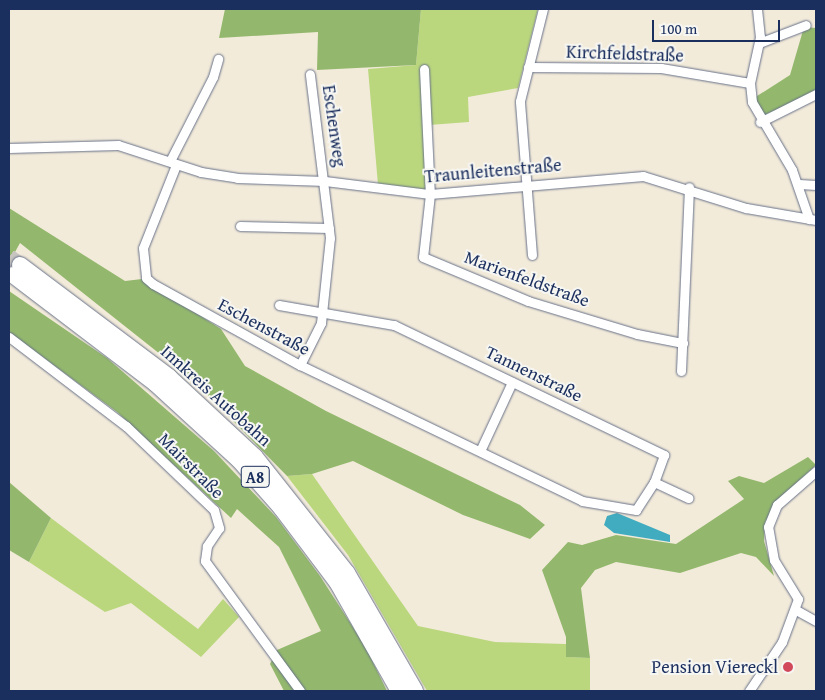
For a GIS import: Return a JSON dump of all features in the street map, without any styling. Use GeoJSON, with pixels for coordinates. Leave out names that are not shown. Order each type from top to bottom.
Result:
{"type":"FeatureCollection","features":[{"type":"Feature","properties":{"kind":"highway","name":"Innkreis Autobahn"},"geometry":{"type":"LineString","coordinates":[[399,691],[337,582],[249,472],[168,394],[16,270],[169,377],[255,457],[347,572],[414,691]]}},
{"type":"Feature","properties":{"kind":"street"},"geometry":{"type":"LineString","coordinates":[[532,255],[519,114],[528,67],[543,9]]}},
{"type":"Feature","properties":{"kind":"street"},"geometry":{"type":"LineString","coordinates":[[757,9],[759,43],[750,83],[760,122],[799,184],[813,219]]}},
{"type":"Feature","properties":{"kind":"street"},"geometry":{"type":"LineString","coordinates":[[759,43],[806,25]]}},
{"type":"Feature","properties":{"kind":"street"},"geometry":{"type":"LineString","coordinates":[[173,163],[214,77],[218,60]]}},
{"type":"Feature","properties":{"kind":"street","name":"Kirchfeldstraße"},"geometry":{"type":"LineString","coordinates":[[528,67],[661,68],[750,83]]}},
{"type":"Feature","properties":{"kind":"street"},"geometry":{"type":"LineString","coordinates":[[424,69],[430,194]]}},
{"type":"Feature","properties":{"kind":"street","name":"Eschenweg"},"geometry":{"type":"LineString","coordinates":[[310,74],[325,181]]}},
{"type":"Feature","properties":{"kind":"street"},"geometry":{"type":"LineString","coordinates":[[760,122],[816,94]]}},
{"type":"Feature","properties":{"kind":"street","name":"Traunleitenstraße"},"geometry":{"type":"LineString","coordinates":[[9,148],[118,145],[173,163],[237,178],[325,181],[430,194],[626,175],[689,186],[746,208],[813,219]]}},
{"type":"Feature","properties":{"kind":"street","name":"Eschenstraße"},"geometry":{"type":"LineString","coordinates":[[173,163],[143,248],[146,278],[300,365],[582,501],[636,510],[654,482]]}},
{"type":"Feature","properties":{"kind":"street"},"geometry":{"type":"LineString","coordinates":[[300,365],[323,314],[329,228],[325,181]]}},
{"type":"Feature","properties":{"kind":"street"},"geometry":{"type":"LineString","coordinates":[[799,184],[816,185]]}},
{"type":"Feature","properties":{"kind":"street"},"geometry":{"type":"LineString","coordinates":[[681,371],[684,343],[689,186]]}},
{"type":"Feature","properties":{"kind":"street","name":"Marienfeldstraße"},"geometry":{"type":"LineString","coordinates":[[430,194],[423,257],[528,301],[637,334],[684,343]]}},
{"type":"Feature","properties":{"kind":"street"},"geometry":{"type":"LineString","coordinates":[[240,226],[329,228]]}},
{"type":"Feature","properties":{"kind":"street","name":"Tannenstraße"},"geometry":{"type":"LineString","coordinates":[[279,305],[394,325],[664,455],[654,482]]}},
{"type":"Feature","properties":{"kind":"street","name":"Mairstraße"},"geometry":{"type":"LineString","coordinates":[[9,337],[96,401],[214,510],[219,528],[205,553],[209,569],[300,691]]}},
{"type":"Feature","properties":{"kind":"street"},"geometry":{"type":"LineString","coordinates":[[480,451],[512,382]]}},
{"type":"Feature","properties":{"kind":"street"},"geometry":{"type":"LineString","coordinates":[[749,691],[796,610],[798,599],[774,560],[768,527],[777,505],[816,471]]}},
{"type":"Feature","properties":{"kind":"street"},"geometry":{"type":"LineString","coordinates":[[654,482],[689,498]]}},
{"type":"Feature","properties":{"kind":"street"},"geometry":{"type":"LineString","coordinates":[[796,610],[816,621]]}},
{"type":"Feature","properties":{"kind":"green space"},"geometry":{"type":"Polygon","coordinates":[[[225,9],[421,9],[416,65],[317,70],[318,32],[219,38],[225,9]]]}},
{"type":"Feature","properties":{"kind":"green space"},"geometry":{"type":"Polygon","coordinates":[[[421,9],[538,9],[518,88],[468,97],[469,122],[429,125],[429,191],[378,185],[368,69],[416,65],[421,9]]]}},
{"type":"Feature","properties":{"kind":"green space"},"geometry":{"type":"Polygon","coordinates":[[[804,27],[816,28],[816,93],[764,115],[754,98],[790,75],[804,27]]]}},
{"type":"Feature","properties":{"kind":"green space"},"geometry":{"type":"Polygon","coordinates":[[[9,208],[125,281],[142,279],[221,329],[245,366],[326,411],[520,505],[545,525],[530,539],[463,515],[353,461],[312,474],[287,476],[194,381],[20,243],[9,263],[9,208]]]}},
{"type":"Feature","properties":{"kind":"green space"},"geometry":{"type":"Polygon","coordinates":[[[9,291],[107,358],[214,451],[276,517],[320,576],[365,646],[387,691],[284,691],[270,664],[277,650],[321,631],[279,547],[237,509],[231,518],[117,412],[9,332],[9,291]]]}},
{"type":"Feature","properties":{"kind":"green space"},"geometry":{"type":"Polygon","coordinates":[[[808,457],[816,465],[782,496],[765,522],[764,541],[774,576],[756,557],[741,553],[680,573],[616,562],[595,570],[581,588],[590,658],[566,657],[566,637],[542,570],[568,542],[582,545],[616,535],[676,544],[744,499],[728,481],[739,476],[764,483],[808,457]]]}},
{"type":"Feature","properties":{"kind":"green space"},"geometry":{"type":"Polygon","coordinates":[[[312,474],[418,626],[495,642],[566,644],[567,657],[590,658],[590,691],[427,691],[348,555],[287,476],[312,474]]]}},
{"type":"Feature","properties":{"kind":"green space"},"geometry":{"type":"Polygon","coordinates":[[[9,482],[51,518],[29,562],[9,550],[9,482]]]}},
{"type":"Feature","properties":{"kind":"green space"},"geometry":{"type":"Polygon","coordinates":[[[51,518],[198,629],[223,599],[239,617],[201,657],[131,603],[105,612],[29,562],[51,518]]]}},
{"type":"Feature","properties":{"kind":"water"},"geometry":{"type":"Polygon","coordinates":[[[617,513],[670,535],[670,542],[614,533],[604,525],[607,516],[617,513]]]}},
{"type":"Feature","properties":{"kind":"tunnel"},"geometry":{"type":"LineString","coordinates":[[9,257],[20,265]]}},
{"type":"Feature","properties":{"kind":"place","name":"Pension Viereckl"},"geometry":{"type":"Point","coordinates":[788,667]}}]}
